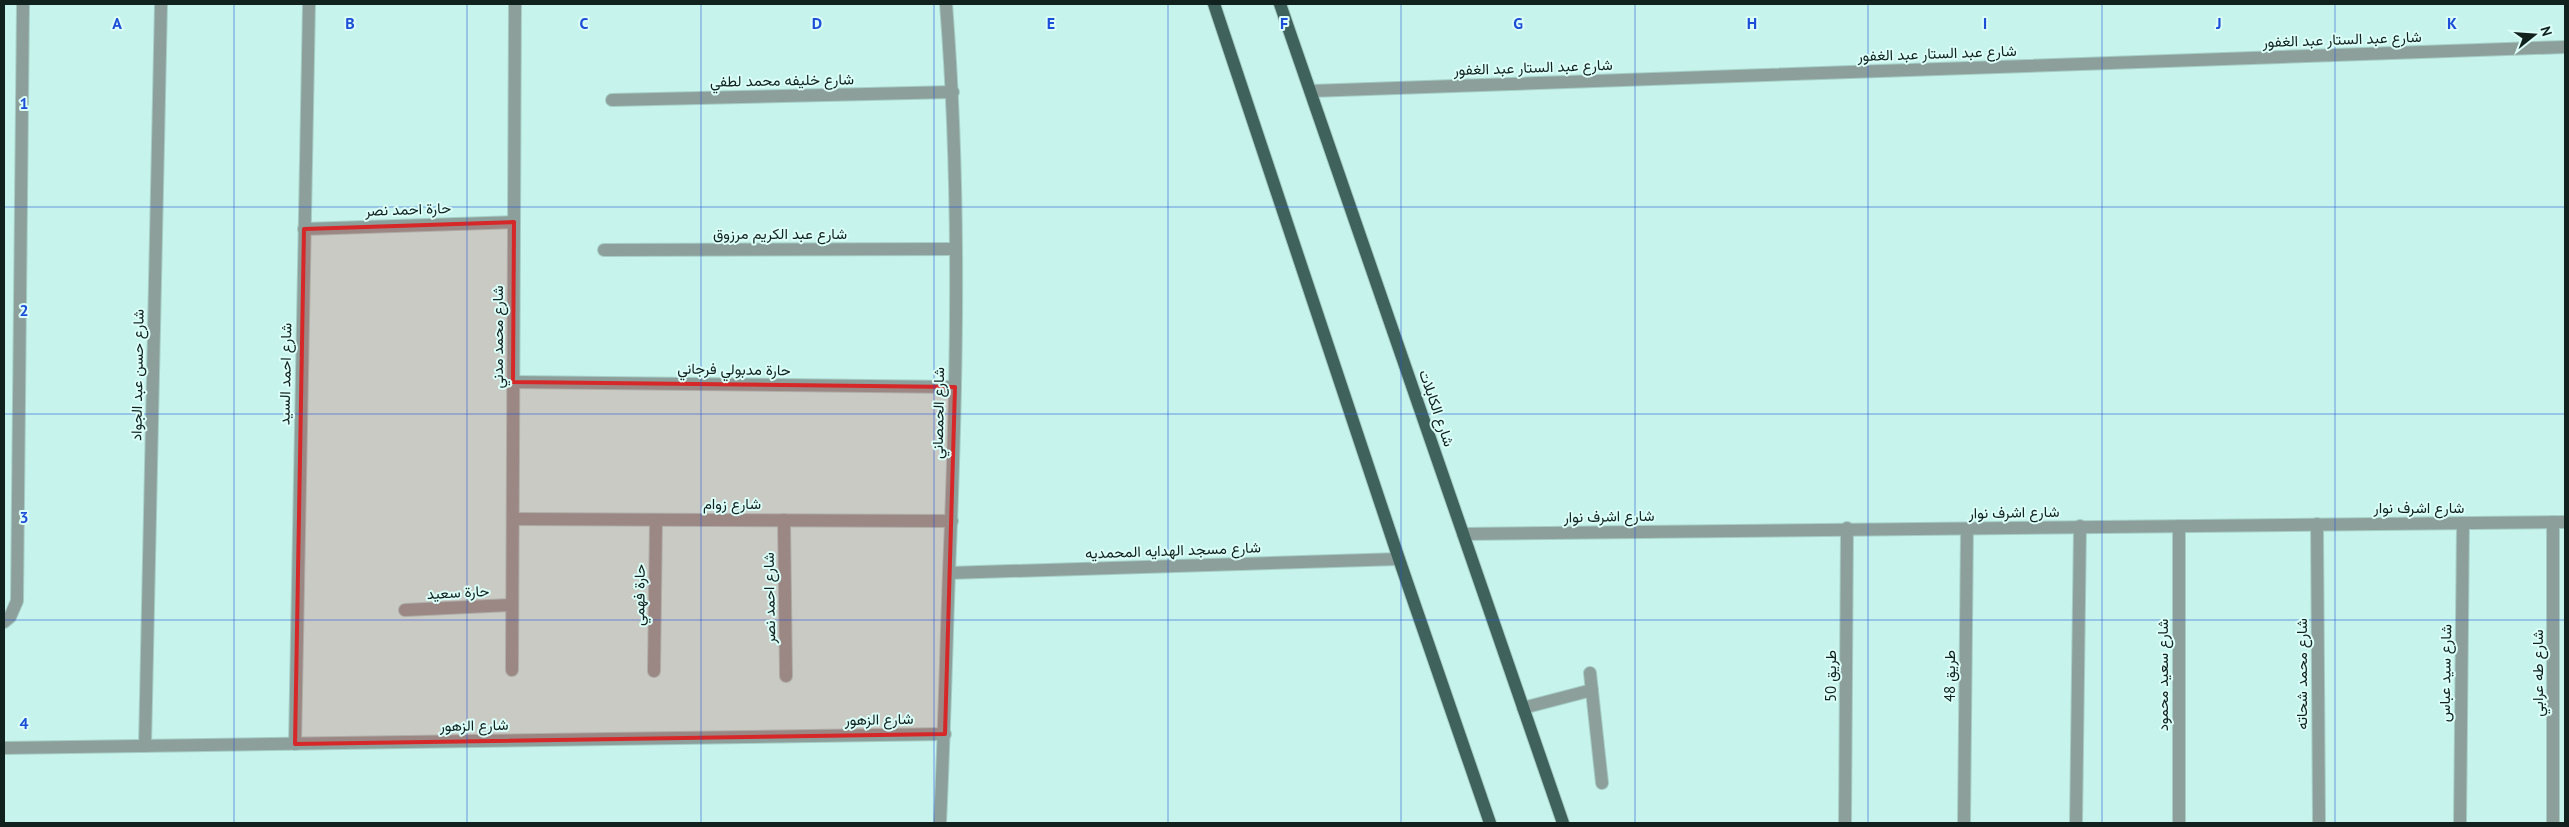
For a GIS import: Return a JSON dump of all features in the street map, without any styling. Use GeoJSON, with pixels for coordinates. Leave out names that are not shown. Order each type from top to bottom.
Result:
{"type":"FeatureCollection","features":[{"type":"Feature","properties":{"kind":"main road"},"geometry":{"type":"LineString","coordinates":[[1214,4],[1399,559],[1490,823]]}},
{"type":"Feature","properties":{"kind":"main road","name":"شارع الكابلات"},"geometry":{"type":"LineString","coordinates":[[1280,4],[1563,823]]}},
{"type":"Feature","properties":{"kind":"street"},"geometry":{"type":"LineString","coordinates":[[4,622],[10,617],[17,601],[22,4]]}},
{"type":"Feature","properties":{"kind":"street","name":"شارع حسن عبد الجواد"},"geometry":{"type":"LineString","coordinates":[[145,746],[161,4]]}},
{"type":"Feature","properties":{"kind":"street","name":"شارع احمد السيد"},"geometry":{"type":"LineString","coordinates":[[294,744],[309,4]]}},
{"type":"Feature","properties":{"kind":"street","name":"شارع محمد مدني"},"geometry":{"type":"LineString","coordinates":[[512,670],[514,4]]}},
{"type":"Feature","properties":{"kind":"street","name":"شارع الحمصاني"},"geometry":{"type":"LineString","coordinates":[[940,823],[945,734],[955,387],[956,249],[953,92],[946,4]]}},
{"type":"Feature","properties":{"kind":"street","name":"شارع عبد الستار عبد الغفور"},"geometry":{"type":"LineString","coordinates":[[1311,91],[2565,47]]}},
{"type":"Feature","properties":{"kind":"street","name":"شارع خليفه محمد لطفي"},"geometry":{"type":"LineString","coordinates":[[612,100],[953,92]]}},
{"type":"Feature","properties":{"kind":"street","name":"حارة احمد نصر"},"geometry":{"type":"LineString","coordinates":[[304,229],[514,222]]}},
{"type":"Feature","properties":{"kind":"street","name":"شارع عبد الكريم مرزوق"},"geometry":{"type":"LineString","coordinates":[[604,250],[956,249]]}},
{"type":"Feature","properties":{"kind":"street","name":"حارة مدبولي فرجاني"},"geometry":{"type":"LineString","coordinates":[[513,382],[955,387]]}},
{"type":"Feature","properties":{"kind":"street","name":"شارع زوام"},"geometry":{"type":"LineString","coordinates":[[513,519],[952,521]]}},
{"type":"Feature","properties":{"kind":"street","name":"حارة فهمي"},"geometry":{"type":"LineString","coordinates":[[654,671],[656,520]]}},
{"type":"Feature","properties":{"kind":"street","name":"شارع احمد نصر"},"geometry":{"type":"LineString","coordinates":[[784,520],[786,676]]}},
{"type":"Feature","properties":{"kind":"street","name":"شارع اشرف نوار"},"geometry":{"type":"LineString","coordinates":[[1463,534],[1847,528],[1966,530],[2080,526],[2559,522]]}},
{"type":"Feature","properties":{"kind":"street","name":"شارع طه عرابي"},"geometry":{"type":"LineString","coordinates":[[2553,823],[2559,522]]}},
{"type":"Feature","properties":{"kind":"street","name":"شارع سيد عباس"},"geometry":{"type":"LineString","coordinates":[[2460,823],[2463,523]]}},
{"type":"Feature","properties":{"kind":"street","name":"شارع محمد شحاته"},"geometry":{"type":"LineString","coordinates":[[2317,524],[2319,823]]}},
{"type":"Feature","properties":{"kind":"street"},"geometry":{"type":"LineString","coordinates":[[2076,823],[2080,526]]}},
{"type":"Feature","properties":{"kind":"street","name":"شارع سعيد محمود"},"geometry":{"type":"LineString","coordinates":[[2178,526],[2179,823]]}},
{"type":"Feature","properties":{"kind":"street","name":"طريق 50"},"geometry":{"type":"LineString","coordinates":[[1845,823],[1847,528]]}},
{"type":"Feature","properties":{"kind":"street","name":"طريق 48"},"geometry":{"type":"LineString","coordinates":[[1964,823],[1966,530]]}},
{"type":"Feature","properties":{"kind":"street","name":"شارع مسجد الهدايه المحمديه"},"geometry":{"type":"LineString","coordinates":[[949,573],[1399,559]]}},
{"type":"Feature","properties":{"kind":"street","name":"حارة سعيد"},"geometry":{"type":"LineString","coordinates":[[405,610],[512,606]]}},
{"type":"Feature","properties":{"kind":"street"},"geometry":{"type":"LineString","coordinates":[[1590,673],[1602,783]]}},
{"type":"Feature","properties":{"kind":"street"},"geometry":{"type":"LineString","coordinates":[[1523,708],[1592,690]]}},
{"type":"Feature","properties":{"kind":"street","name":"شارع الزهور"},"geometry":{"type":"LineString","coordinates":[[4,748],[945,734]]}},
{"type":"Feature","properties":{"kind":"highlighted area"},"geometry":{"type":"Polygon","coordinates":[[[514,222],[513,382],[955,387],[945,734],[295,744],[304,229],[514,222]]]}}]}
